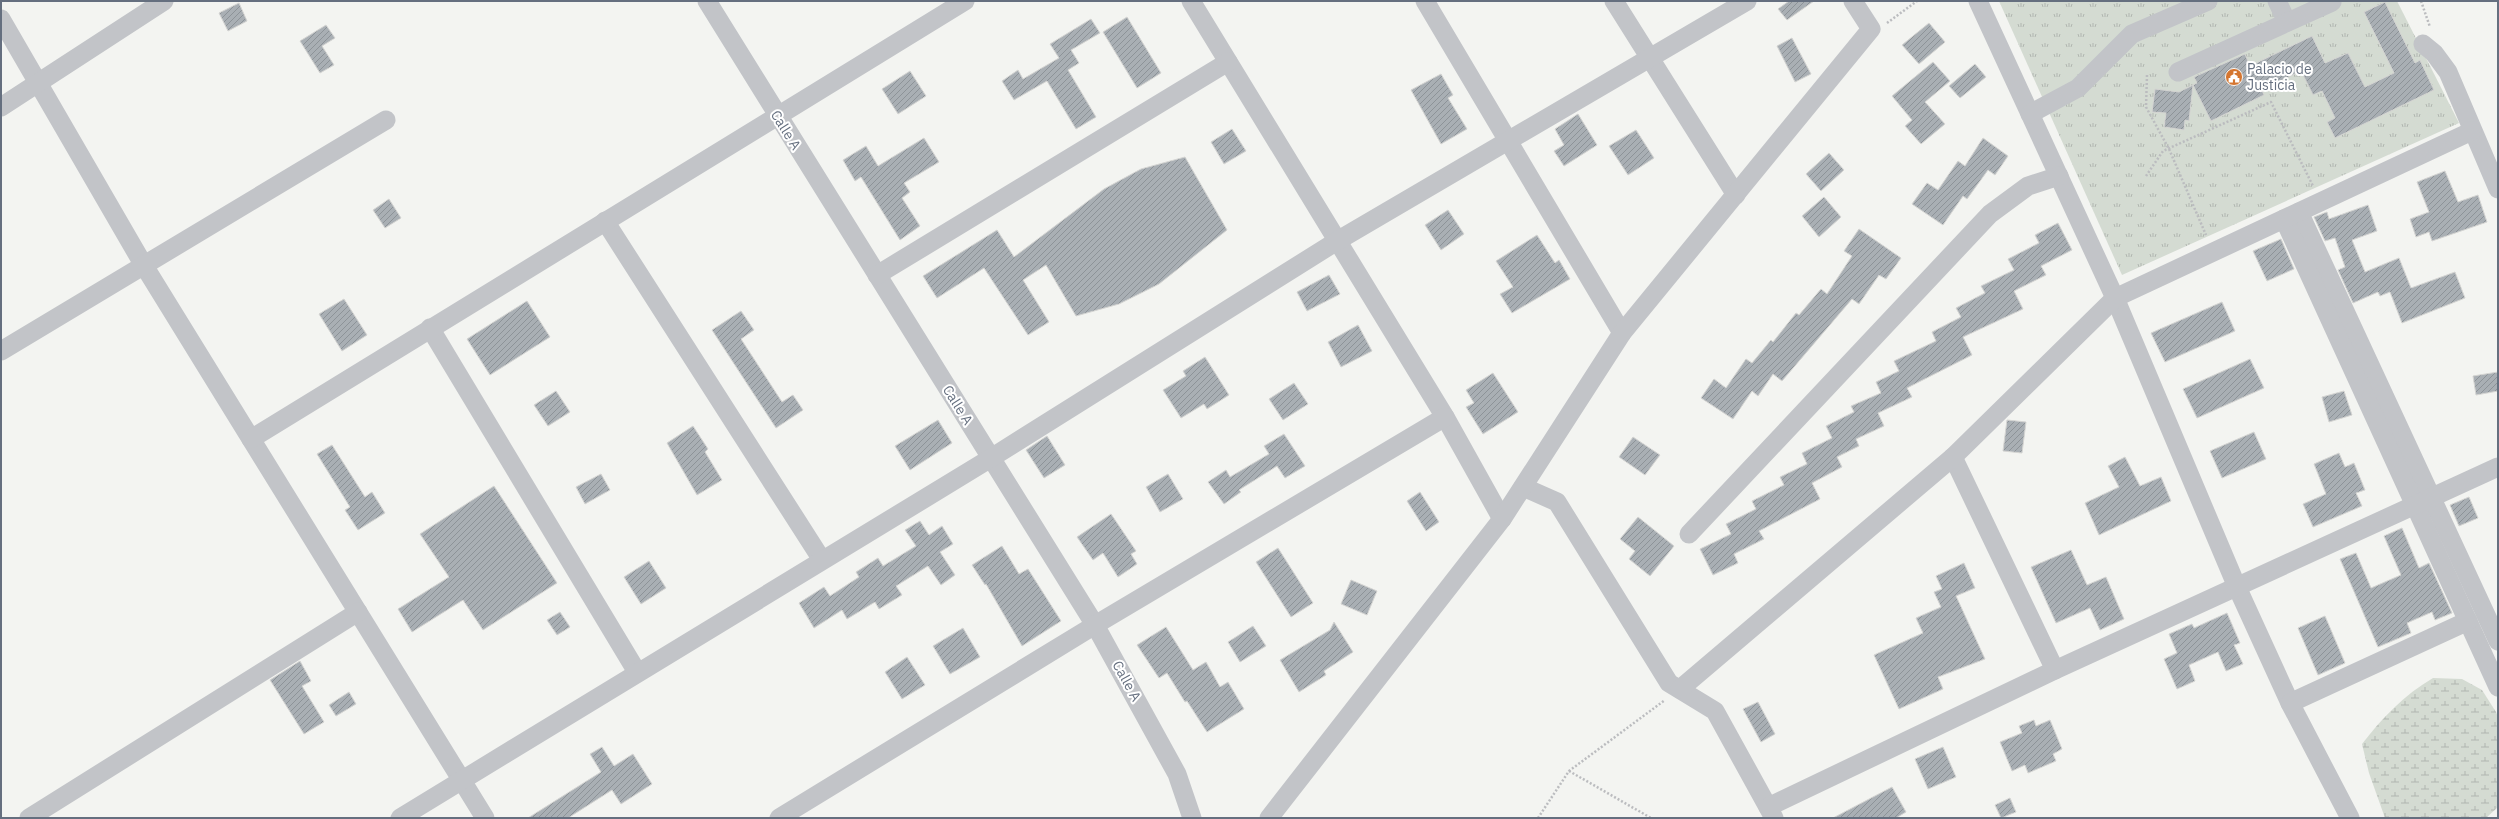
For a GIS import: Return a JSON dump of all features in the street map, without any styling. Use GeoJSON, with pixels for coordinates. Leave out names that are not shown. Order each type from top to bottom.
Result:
{"type":"FeatureCollection","features":[{"type":"Feature","properties":{"kind":"street"},"geometry":{"type":"LineString","coordinates":[[1,107],[164,1]]}},
{"type":"Feature","properties":{"kind":"street","name":"Calle A"},"geometry":{"type":"LineString","coordinates":[[707,1],[777,116],[1095,625],[1174,768],[1192,818]]}},
{"type":"Feature","properties":{"kind":"street"},"geometry":{"type":"LineString","coordinates":[[251,438],[965,1]]}},
{"type":"Feature","properties":{"kind":"street"},"geometry":{"type":"LineString","coordinates":[[1190,1],[1445,417],[1502,519]]}},
{"type":"Feature","properties":{"kind":"street"},"geometry":{"type":"LineString","coordinates":[[1425,1],[1622,334]]}},
{"type":"Feature","properties":{"kind":"street"},"geometry":{"type":"LineString","coordinates":[[1614,1],[1736,195]]}},
{"type":"Feature","properties":{"kind":"street"},"geometry":{"type":"LineString","coordinates":[[400,818],[637,672],[991,458],[1337,241],[1747,1]]}},
{"type":"Feature","properties":{"kind":"street"},"geometry":{"type":"LineString","coordinates":[[1269,818],[1502,519],[1622,334],[1864,39],[1871,29],[1853,1]]}},
{"type":"Feature","properties":{"kind":"street"},"geometry":{"type":"LineString","coordinates":[[1978,1],[2115,298],[2237,587],[2290,703],[2350,818]]}},
{"type":"Feature","properties":{"kind":"street"},"geometry":{"type":"LineString","coordinates":[[2030,114],[2078,88],[2132,34],[2208,1]]}},
{"type":"Feature","properties":{"kind":"street"},"geometry":{"type":"LineString","coordinates":[[2277,1],[2287,22]]}},
{"type":"Feature","properties":{"kind":"street"},"geometry":{"type":"LineString","coordinates":[[2178,72],[2332,2]]}},
{"type":"Feature","properties":{"kind":"street"},"geometry":{"type":"LineString","coordinates":[[1,19],[143,264],[485,818]]}},
{"type":"Feature","properties":{"kind":"street"},"geometry":{"type":"LineString","coordinates":[[2423,44],[2443,64],[2498,189]]}},
{"type":"Feature","properties":{"kind":"street"},"geometry":{"type":"LineString","coordinates":[[877,275],[1228,62]]}},
{"type":"Feature","properties":{"kind":"street"},"geometry":{"type":"LineString","coordinates":[[1,350],[386,120]]}},
{"type":"Feature","properties":{"kind":"street"},"geometry":{"type":"LineString","coordinates":[[1680,689],[1953,457],[2115,298],[2472,131]]}},
{"type":"Feature","properties":{"kind":"street"},"geometry":{"type":"LineString","coordinates":[[1689,534],[1990,214],[2028,186],[2059,176]]}},
{"type":"Feature","properties":{"kind":"street"},"geometry":{"type":"LineString","coordinates":[[2291,215],[2433,497],[2498,640]]}},
{"type":"Feature","properties":{"kind":"street"},"geometry":{"type":"LineString","coordinates":[[2291,215],[2415,506],[2498,686]]}},
{"type":"Feature","properties":{"kind":"street"},"geometry":{"type":"LineString","coordinates":[[605,221],[822,560]]}},
{"type":"Feature","properties":{"kind":"street"},"geometry":{"type":"LineString","coordinates":[[430,328],[637,672]]}},
{"type":"Feature","properties":{"kind":"street"},"geometry":{"type":"LineString","coordinates":[[779,818],[1095,625],[1445,417]]}},
{"type":"Feature","properties":{"kind":"street"},"geometry":{"type":"LineString","coordinates":[[1953,457],[2055,670]]}},
{"type":"Feature","properties":{"kind":"street"},"geometry":{"type":"LineString","coordinates":[[1523,487],[1557,502],[1669,683],[1715,711],[1771,812],[2055,670],[2498,467]]}},
{"type":"Feature","properties":{"kind":"street"},"geometry":{"type":"LineString","coordinates":[[29,818],[358,612]]}},
{"type":"Feature","properties":{"kind":"street"},"geometry":{"type":"LineString","coordinates":[[2290,703],[2468,621]]}},
{"type":"Feature","properties":{"kind":"path"},"geometry":{"type":"LineString","coordinates":[[1864,39],[1917,1]]}},
{"type":"Feature","properties":{"kind":"path"},"geometry":{"type":"LineString","coordinates":[[2147,75],[2146,107],[2169,149],[2213,252]]}},
{"type":"Feature","properties":{"kind":"path"},"geometry":{"type":"LineString","coordinates":[[2146,176],[2163,151],[2271,102],[2321,202]]}},
{"type":"Feature","properties":{"kind":"path"},"geometry":{"type":"LineString","coordinates":[[2245,109],[2247,113]]}},
{"type":"Feature","properties":{"kind":"path"},"geometry":{"type":"LineString","coordinates":[[1538,818],[1569,771],[1680,689]]}},
{"type":"Feature","properties":{"kind":"path"},"geometry":{"type":"LineString","coordinates":[[1569,771],[1651,818]]}},
{"type":"Feature","properties":{"kind":"green space"},"geometry":{"type":"Polygon","coordinates":[[[1999,1],[2397,1],[2459,123],[2122,275],[1999,1]]]}},
{"type":"Feature","properties":{"kind":"green space"},"geometry":{"type":"Polygon","coordinates":[[[2433,678],[2462,679],[2482,690],[2498,717],[2498,807],[2486,818],[2385,818],[2369,773],[2362,744],[2377,725],[2403,699],[2433,678]]]}},
{"type":"Feature","properties":{"kind":"building"},"geometry":{"type":"Polygon","coordinates":[[[1789,1],[1814,1],[1787,20],[1778,9],[1789,1]]]}},
{"type":"Feature","properties":{"kind":"building"},"geometry":{"type":"Polygon","coordinates":[[[2385,2],[2415,63],[2420,60],[2434,90],[2335,138],[2327,122],[2335,118],[2322,91],[2313,95],[2301,71],[2262,90],[2264,95],[2211,121],[2193,85],[2197,83],[2194,77],[2245,54],[2250,66],[2312,36],[2325,63],[2348,53],[2365,87],[2394,73],[2364,12],[2385,2]]]}},
{"type":"Feature","properties":{"kind":"building"},"geometry":{"type":"Polygon","coordinates":[[[239,3],[247,21],[228,31],[219,13],[239,3]]]}},
{"type":"Feature","properties":{"kind":"building"},"geometry":{"type":"Polygon","coordinates":[[[1127,17],[1161,73],[1137,88],[1103,32],[1127,17]]]}},
{"type":"Feature","properties":{"kind":"building"},"geometry":{"type":"Polygon","coordinates":[[[1091,19],[1100,33],[1071,50],[1079,63],[1068,70],[1096,117],[1076,129],[1047,81],[1014,100],[1002,81],[1018,70],[1023,79],[1059,58],[1050,44],[1091,19]]]}},
{"type":"Feature","properties":{"kind":"building"},"geometry":{"type":"Polygon","coordinates":[[[1929,23],[1945,42],[1919,64],[1902,45],[1929,23]]]}},
{"type":"Feature","properties":{"kind":"building"},"geometry":{"type":"Polygon","coordinates":[[[326,25],[335,38],[322,46],[334,65],[320,73],[300,41],[326,25]]]}},
{"type":"Feature","properties":{"kind":"building"},"geometry":{"type":"Polygon","coordinates":[[[1792,38],[1811,74],[1795,82],[1777,46],[1792,38]]]}},
{"type":"Feature","properties":{"kind":"building"},"geometry":{"type":"Polygon","coordinates":[[[1933,62],[1950,81],[1925,102],[1945,124],[1921,144],[1905,126],[1912,120],[1892,96],[1933,62]]]}},
{"type":"Feature","properties":{"kind":"building"},"geometry":{"type":"Polygon","coordinates":[[[1975,64],[1986,77],[1960,98],[1949,86],[1975,64]]]}},
{"type":"Feature","properties":{"kind":"building"},"geometry":{"type":"Polygon","coordinates":[[[910,71],[926,96],[898,114],[882,89],[910,71]]]}},
{"type":"Feature","properties":{"kind":"building"},"geometry":{"type":"Polygon","coordinates":[[[1441,74],[1453,95],[1448,98],[1467,129],[1441,144],[1411,90],[1441,74]]]}},
{"type":"Feature","properties":{"kind":"building"},"geometry":{"type":"Polygon","coordinates":[[[2193,85],[2189,121],[2185,120],[2184,130],[2164,127],[2166,113],[2152,112],[2155,89],[2179,92],[2193,85]]]}},
{"type":"Feature","properties":{"kind":"building"},"geometry":{"type":"Polygon","coordinates":[[[1578,114],[1597,145],[1564,166],[1554,151],[1564,145],[1555,129],[1578,114]]]}},
{"type":"Feature","properties":{"kind":"building"},"geometry":{"type":"Polygon","coordinates":[[[1232,129],[1246,151],[1224,164],[1211,142],[1232,129]]]}},
{"type":"Feature","properties":{"kind":"building"},"geometry":{"type":"Polygon","coordinates":[[[1636,130],[1654,158],[1628,175],[1609,146],[1636,130]]]}},
{"type":"Feature","properties":{"kind":"building"},"geometry":{"type":"Polygon","coordinates":[[[924,138],[939,162],[904,183],[910,192],[902,198],[920,226],[900,240],[861,177],[855,181],[843,160],[866,146],[878,166],[924,138]]]}},
{"type":"Feature","properties":{"kind":"building"},"geometry":{"type":"Polygon","coordinates":[[[1983,138],[2008,156],[1995,175],[1988,170],[1967,199],[1963,196],[1943,225],[1912,204],[1927,183],[1938,190],[1958,161],[1965,166],[1983,138]]]}},
{"type":"Feature","properties":{"kind":"building"},"geometry":{"type":"Polygon","coordinates":[[[1829,153],[1844,170],[1821,191],[1806,174],[1829,153]]]}},
{"type":"Feature","properties":{"kind":"building"},"geometry":{"type":"Polygon","coordinates":[[[1185,157],[1227,230],[1159,284],[1119,304],[1076,316],[1046,265],[1023,280],[1049,322],[1028,335],[984,268],[937,298],[923,276],[997,230],[1014,257],[1104,189],[1141,169],[1185,157]]]}},
{"type":"Feature","properties":{"kind":"building"},"geometry":{"type":"Polygon","coordinates":[[[2445,171],[2458,202],[2478,195],[2487,222],[2432,241],[2429,232],[2416,237],[2410,219],[2429,212],[2417,182],[2445,171]]]}},
{"type":"Feature","properties":{"kind":"building"},"geometry":{"type":"Polygon","coordinates":[[[1824,197],[1841,217],[1819,237],[1802,216],[1824,197]]]}},
{"type":"Feature","properties":{"kind":"building"},"geometry":{"type":"Polygon","coordinates":[[[389,199],[401,218],[385,228],[373,210],[389,199]]]}},
{"type":"Feature","properties":{"kind":"building"},"geometry":{"type":"Polygon","coordinates":[[[2368,205],[2377,231],[2352,240],[2365,272],[2399,258],[2411,288],[2455,272],[2465,298],[2402,323],[2390,292],[2380,296],[2378,292],[2353,303],[2338,270],[2345,267],[2335,238],[2325,241],[2314,217],[2327,212],[2329,219],[2368,205]]]}},
{"type":"Feature","properties":{"kind":"building"},"geometry":{"type":"Polygon","coordinates":[[[1448,210],[1464,234],[1441,250],[1425,225],[1448,210]]]}},
{"type":"Feature","properties":{"kind":"building"},"geometry":{"type":"Polygon","coordinates":[[[2058,223],[2072,250],[2041,266],[2046,275],[2014,291],[2023,309],[1963,337],[1972,355],[1907,388],[1912,397],[1878,413],[1884,426],[1856,439],[1859,446],[1837,457],[1842,467],[1812,483],[1820,499],[1759,531],[1764,539],[1734,554],[1738,563],[1713,575],[1700,549],[1731,534],[1726,524],[1756,509],[1752,501],[1784,485],[1780,477],[1807,464],[1802,453],[1832,438],[1826,426],[1854,412],[1851,406],[1881,393],[1876,382],[1899,371],[1894,361],[1936,341],[1932,332],[1961,317],[1956,308],[1985,293],[1981,286],[2014,270],[2008,259],[2039,243],[2035,235],[2058,223]]]}},
{"type":"Feature","properties":{"kind":"building"},"geometry":{"type":"Polygon","coordinates":[[[1859,229],[1901,258],[1886,279],[1879,275],[1859,304],[1852,299],[1782,381],[1773,374],[1758,396],[1752,391],[1733,419],[1701,398],[1714,379],[1726,388],[1746,359],[1752,363],[1771,340],[1773,342],[1796,313],[1799,315],[1821,289],[1827,294],[1852,256],[1844,251],[1859,229]]]}},
{"type":"Feature","properties":{"kind":"building"},"geometry":{"type":"Polygon","coordinates":[[[1537,235],[1555,263],[1559,260],[1570,279],[1512,313],[1500,294],[1513,287],[1496,261],[1537,235]]]}},
{"type":"Feature","properties":{"kind":"building"},"geometry":{"type":"Polygon","coordinates":[[[2281,239],[2294,269],[2267,281],[2253,251],[2281,239]]]}},
{"type":"Feature","properties":{"kind":"building"},"geometry":{"type":"Polygon","coordinates":[[[1329,275],[1340,294],[1307,311],[1297,292],[1329,275]]]}},
{"type":"Feature","properties":{"kind":"building"},"geometry":{"type":"Polygon","coordinates":[[[344,299],[367,335],[342,351],[319,314],[344,299]]]}},
{"type":"Feature","properties":{"kind":"building"},"geometry":{"type":"Polygon","coordinates":[[[527,301],[550,337],[490,375],[467,339],[527,301]]]}},
{"type":"Feature","properties":{"kind":"building"},"geometry":{"type":"Polygon","coordinates":[[[2222,302],[2235,331],[2165,362],[2151,333],[2222,302]]]}},
{"type":"Feature","properties":{"kind":"building"},"geometry":{"type":"Polygon","coordinates":[[[741,311],[754,330],[741,339],[782,402],[793,395],[803,410],[776,428],[712,330],[741,311]]]}},
{"type":"Feature","properties":{"kind":"building"},"geometry":{"type":"Polygon","coordinates":[[[1358,325],[1372,351],[1341,367],[1328,342],[1358,325]]]}},
{"type":"Feature","properties":{"kind":"building"},"geometry":{"type":"Polygon","coordinates":[[[1205,357],[1229,395],[1207,409],[1204,404],[1181,418],[1163,390],[1186,376],[1183,371],[1205,357]]]}},
{"type":"Feature","properties":{"kind":"building"},"geometry":{"type":"Polygon","coordinates":[[[2250,359],[2264,388],[2197,418],[2183,389],[2250,359]]]}},
{"type":"Feature","properties":{"kind":"building"},"geometry":{"type":"Polygon","coordinates":[[[2498,372],[2498,391],[2476,395],[2473,376],[2498,372]]]}},
{"type":"Feature","properties":{"kind":"building"},"geometry":{"type":"Polygon","coordinates":[[[1493,373],[1518,412],[1483,434],[1466,407],[1474,403],[1466,390],[1493,373]]]}},
{"type":"Feature","properties":{"kind":"building"},"geometry":{"type":"Polygon","coordinates":[[[1294,383],[1308,404],[1283,420],[1269,399],[1294,383]]]}},
{"type":"Feature","properties":{"kind":"building"},"geometry":{"type":"Polygon","coordinates":[[[556,391],[570,412],[548,426],[534,405],[556,391]]]}},
{"type":"Feature","properties":{"kind":"building"},"geometry":{"type":"Polygon","coordinates":[[[2344,391],[2352,415],[2329,422],[2322,397],[2344,391]]]}},
{"type":"Feature","properties":{"kind":"building"},"geometry":{"type":"Polygon","coordinates":[[[938,420],[952,443],[910,470],[895,446],[938,420]]]}},
{"type":"Feature","properties":{"kind":"building"},"geometry":{"type":"Polygon","coordinates":[[[2007,420],[2026,422],[2022,453],[2003,451],[2007,420]]]}},
{"type":"Feature","properties":{"kind":"building"},"geometry":{"type":"Polygon","coordinates":[[[693,426],[708,449],[705,452],[722,480],[697,495],[667,443],[693,426]]]}},
{"type":"Feature","properties":{"kind":"building"},"geometry":{"type":"Polygon","coordinates":[[[2254,432],[2266,459],[2222,478],[2210,451],[2254,432]]]}},
{"type":"Feature","properties":{"kind":"building"},"geometry":{"type":"Polygon","coordinates":[[[1284,434],[1305,466],[1285,478],[1277,466],[1239,490],[1241,492],[1224,504],[1208,482],[1226,470],[1230,477],[1269,454],[1264,446],[1284,434]]]}},
{"type":"Feature","properties":{"kind":"building"},"geometry":{"type":"Polygon","coordinates":[[[1047,436],[1065,465],[1044,478],[1026,450],[1047,436]]]}},
{"type":"Feature","properties":{"kind":"building"},"geometry":{"type":"Polygon","coordinates":[[[1633,437],[1660,455],[1645,475],[1619,457],[1633,437]]]}},
{"type":"Feature","properties":{"kind":"building"},"geometry":{"type":"Polygon","coordinates":[[[332,445],[365,497],[372,492],[385,513],[358,530],[345,510],[350,507],[317,454],[332,445]]]}},
{"type":"Feature","properties":{"kind":"building"},"geometry":{"type":"Polygon","coordinates":[[[2339,453],[2345,467],[2354,463],[2365,490],[2356,493],[2362,506],[2313,527],[2303,504],[2326,494],[2314,464],[2339,453]]]}},
{"type":"Feature","properties":{"kind":"building"},"geometry":{"type":"Polygon","coordinates":[[[2125,457],[2140,486],[2161,477],[2171,501],[2099,535],[2085,503],[2119,487],[2108,466],[2125,457]]]}},
{"type":"Feature","properties":{"kind":"building"},"geometry":{"type":"Polygon","coordinates":[[[601,474],[610,490],[585,504],[576,487],[601,474]]]}},
{"type":"Feature","properties":{"kind":"building"},"geometry":{"type":"Polygon","coordinates":[[[1168,474],[1183,499],[1160,512],[1146,487],[1168,474]]]}},
{"type":"Feature","properties":{"kind":"building"},"geometry":{"type":"Polygon","coordinates":[[[494,486],[557,583],[483,630],[463,600],[412,632],[398,609],[449,577],[420,534],[494,486]]]}},
{"type":"Feature","properties":{"kind":"building"},"geometry":{"type":"Polygon","coordinates":[[[1420,492],[1439,522],[1426,531],[1407,501],[1420,492]]]}},
{"type":"Feature","properties":{"kind":"building"},"geometry":{"type":"Polygon","coordinates":[[[2469,497],[2478,518],[2459,526],[2450,505],[2469,497]]]}},
{"type":"Feature","properties":{"kind":"building"},"geometry":{"type":"Polygon","coordinates":[[[1111,514],[1136,551],[1131,554],[1137,564],[1118,577],[1103,553],[1093,560],[1077,537],[1111,514]]]}},
{"type":"Feature","properties":{"kind":"building"},"geometry":{"type":"Polygon","coordinates":[[[1638,517],[1674,546],[1650,576],[1629,559],[1635,551],[1620,539],[1638,517]]]}},
{"type":"Feature","properties":{"kind":"building"},"geometry":{"type":"Polygon","coordinates":[[[920,521],[929,535],[942,526],[953,544],[940,552],[955,575],[941,585],[928,566],[896,586],[902,595],[879,609],[875,602],[847,619],[842,610],[814,628],[799,603],[824,587],[830,596],[859,577],[856,572],[878,558],[883,566],[916,546],[905,530],[920,521]]]}},
{"type":"Feature","properties":{"kind":"building"},"geometry":{"type":"Polygon","coordinates":[[[2402,528],[2419,568],[2429,563],[2452,613],[2435,620],[2432,612],[2407,623],[2411,633],[2378,647],[2340,559],[2356,553],[2371,588],[2401,575],[2384,536],[2402,528]]]}},
{"type":"Feature","properties":{"kind":"building"},"geometry":{"type":"Polygon","coordinates":[[[1002,546],[1019,574],[1028,569],[1061,621],[1022,646],[986,584],[985,585],[972,565],[1002,546]]]}},
{"type":"Feature","properties":{"kind":"building"},"geometry":{"type":"Polygon","coordinates":[[[1278,548],[1313,603],[1291,617],[1256,562],[1278,548]]]}},
{"type":"Feature","properties":{"kind":"building"},"geometry":{"type":"Polygon","coordinates":[[[2071,550],[2087,585],[2106,577],[2124,619],[2100,630],[2090,608],[2056,623],[2031,567],[2071,550]]]}},
{"type":"Feature","properties":{"kind":"building"},"geometry":{"type":"Polygon","coordinates":[[[649,561],[666,588],[641,604],[624,577],[649,561]]]}},
{"type":"Feature","properties":{"kind":"building"},"geometry":{"type":"Polygon","coordinates":[[[1964,563],[1975,588],[1956,596],[1985,659],[1938,677],[1943,689],[1899,709],[1874,655],[1923,633],[1916,618],[1941,607],[1934,592],[1942,589],[1936,576],[1964,563]]]}},
{"type":"Feature","properties":{"kind":"building"},"geometry":{"type":"Polygon","coordinates":[[[1351,580],[1377,591],[1367,615],[1341,604],[1351,580]]]}},
{"type":"Feature","properties":{"kind":"building"},"geometry":{"type":"Polygon","coordinates":[[[560,612],[570,627],[557,635],[547,620],[560,612]]]}},
{"type":"Feature","properties":{"kind":"building"},"geometry":{"type":"Polygon","coordinates":[[[2227,613],[2240,643],[2234,645],[2243,664],[2226,671],[2218,652],[2189,665],[2195,681],[2177,689],[2164,659],[2177,653],[2169,634],[2192,624],[2194,628],[2227,613]]]}},
{"type":"Feature","properties":{"kind":"building"},"geometry":{"type":"Polygon","coordinates":[[[2325,616],[2345,663],[2318,675],[2298,628],[2325,616]]]}},
{"type":"Feature","properties":{"kind":"building"},"geometry":{"type":"Polygon","coordinates":[[[1334,622],[1353,652],[1324,671],[1326,675],[1299,692],[1280,660],[1330,630],[1334,622]]]}},
{"type":"Feature","properties":{"kind":"building"},"geometry":{"type":"Polygon","coordinates":[[[1253,626],[1266,646],[1240,662],[1228,642],[1253,626]]]}},
{"type":"Feature","properties":{"kind":"building"},"geometry":{"type":"Polygon","coordinates":[[[1166,627],[1193,670],[1206,662],[1220,687],[1228,682],[1244,709],[1207,732],[1187,701],[1185,702],[1167,673],[1159,678],[1137,645],[1166,627]]]}},
{"type":"Feature","properties":{"kind":"building"},"geometry":{"type":"Polygon","coordinates":[[[963,628],[980,657],[950,674],[933,646],[963,628]]]}},
{"type":"Feature","properties":{"kind":"building"},"geometry":{"type":"Polygon","coordinates":[[[907,657],[925,685],[902,699],[885,672],[907,657]]]}},
{"type":"Feature","properties":{"kind":"building"},"geometry":{"type":"Polygon","coordinates":[[[300,661],[311,681],[302,686],[324,722],[304,734],[270,680],[300,661]]]}},
{"type":"Feature","properties":{"kind":"building"},"geometry":{"type":"Polygon","coordinates":[[[349,692],[356,704],[336,716],[329,705],[349,692]]]}},
{"type":"Feature","properties":{"kind":"building"},"geometry":{"type":"Polygon","coordinates":[[[1758,702],[1775,734],[1761,742],[1743,709],[1758,702]]]}},
{"type":"Feature","properties":{"kind":"building"},"geometry":{"type":"Polygon","coordinates":[[[2034,720],[2036,726],[2050,720],[2062,749],[2053,754],[2056,761],[2028,773],[2025,765],[2012,771],[2000,742],[2022,733],[2019,726],[2034,720]]]}},
{"type":"Feature","properties":{"kind":"building"},"geometry":{"type":"Polygon","coordinates":[[[602,747],[614,766],[633,754],[652,784],[621,804],[612,790],[568,818],[528,818],[601,772],[590,754],[602,747]]]}},
{"type":"Feature","properties":{"kind":"building"},"geometry":{"type":"Polygon","coordinates":[[[1943,747],[1956,777],[1928,789],[1915,759],[1943,747]]]}},
{"type":"Feature","properties":{"kind":"building"},"geometry":{"type":"Polygon","coordinates":[[[1892,787],[1906,812],[1896,818],[1833,818],[1892,787]]]}},
{"type":"Feature","properties":{"kind":"building"},"geometry":{"type":"Polygon","coordinates":[[[2010,798],[2016,812],[2001,818],[1995,805],[2010,798]]]}},
{"type":"Feature","properties":{"kind":"place","name":"Palacio de Justicia"},"geometry":{"type":"Point","coordinates":[2234,77]}}]}
